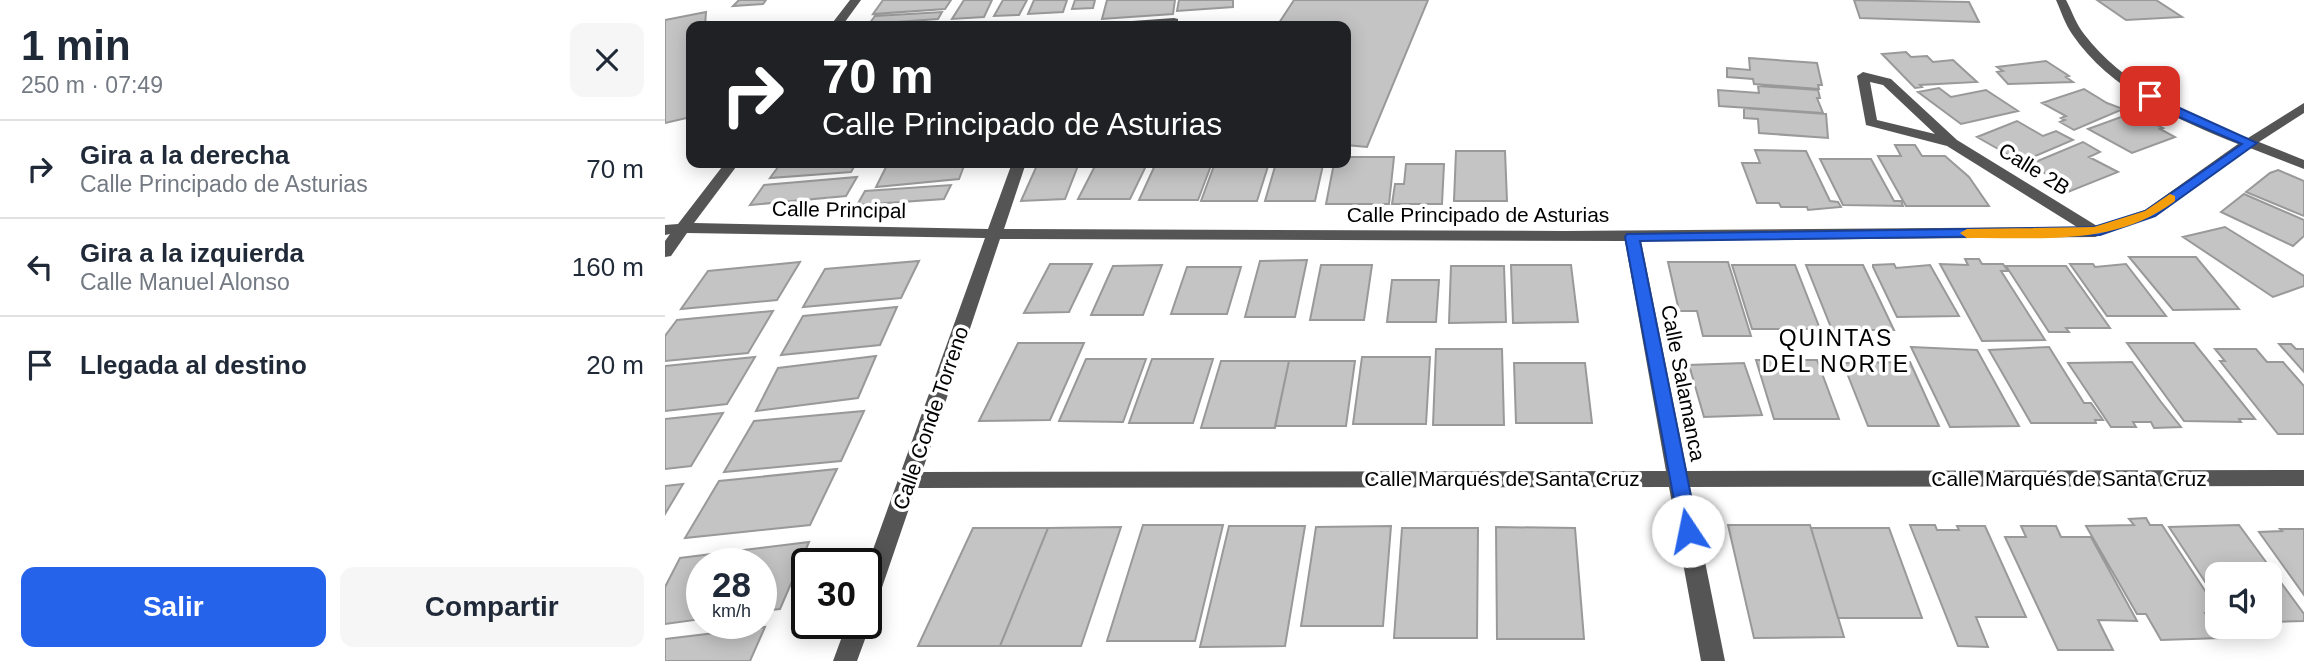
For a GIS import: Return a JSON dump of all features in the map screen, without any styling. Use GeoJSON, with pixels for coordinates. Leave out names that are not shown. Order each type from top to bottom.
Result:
{"type":"FeatureCollection","features":[{"type":"Feature","properties":{"kind":"street"},"geometry":{"type":"LineString","coordinates":[[840,21],[856,0]]}},
{"type":"Feature","properties":{"kind":"street"},"geometry":{"type":"LineString","coordinates":[[2061,0],[2069,24],[2112,72],[2169,108],[2304,165]]}},
{"type":"Feature","properties":{"kind":"street","name":"Calle 2B"},"geometry":{"type":"LineString","coordinates":[[1952,143],[1871,122],[1863,76],[1887,82],[1952,143],[2095,232]]}},
{"type":"Feature","properties":{"kind":"street","name":"Calle Principado de Asturias"},"geometry":{"type":"LineString","coordinates":[[994,234],[1632,237],[2095,232],[2150,214],[2304,107]]}},
{"type":"Feature","properties":{"kind":"street"},"geometry":{"type":"LineString","coordinates":[[665,252],[728,168]]}},
{"type":"Feature","properties":{"kind":"street","name":"Calle Conde Torreno"},"geometry":{"type":"LineString","coordinates":[[882,558],[1017,168]]}},
{"type":"Feature","properties":{"kind":"street","name":"Calle Principal"},"geometry":{"type":"LineString","coordinates":[[665,230],[683,228],[994,234]]}},
{"type":"Feature","properties":{"kind":"street","name":"Calle Salamanca"},"geometry":{"type":"LineString","coordinates":[[1632,237],[1713,661]]}},
{"type":"Feature","properties":{"kind":"street","name":"Calle Marqués de Santa Cruz"},"geometry":{"type":"LineString","coordinates":[[910,480],[2304,478]]}},
{"type":"Feature","properties":{"kind":"street"},"geometry":{"type":"LineString","coordinates":[[845,661],[853,639]]}},
{"type":"Feature","properties":{"kind":"building"},"geometry":{"type":"Polygon","coordinates":[[[739,0],[766,0],[763,4],[733,6],[739,0]]]}},
{"type":"Feature","properties":{"kind":"building"},"geometry":{"type":"Polygon","coordinates":[[[883,0],[951,0],[945,9],[873,14],[883,0]]]}},
{"type":"Feature","properties":{"kind":"building"},"geometry":{"type":"Polygon","coordinates":[[[964,0],[992,0],[984,17],[952,19],[964,0]]]}},
{"type":"Feature","properties":{"kind":"building"},"geometry":{"type":"Polygon","coordinates":[[[1003,0],[1027,0],[1019,15],[994,16],[1003,0]]]}},
{"type":"Feature","properties":{"kind":"building"},"geometry":{"type":"Polygon","coordinates":[[[1034,0],[1067,0],[1063,12],[1028,14],[1034,0]]]}},
{"type":"Feature","properties":{"kind":"building"},"geometry":{"type":"Polygon","coordinates":[[[1075,0],[1095,0],[1093,8],[1072,9],[1075,0]]]}},
{"type":"Feature","properties":{"kind":"building"},"geometry":{"type":"Polygon","coordinates":[[[1107,0],[1175,0],[1173,14],[1102,19],[1107,0]]]}},
{"type":"Feature","properties":{"kind":"building"},"geometry":{"type":"Polygon","coordinates":[[[1179,0],[1233,0],[1233,7],[1177,11],[1179,0]]]}},
{"type":"Feature","properties":{"kind":"building"},"geometry":{"type":"Polygon","coordinates":[[[1294,0],[1428,0],[1367,147],[1351,145],[1351,21],[1280,21],[1294,0]]]}},
{"type":"Feature","properties":{"kind":"building"},"geometry":{"type":"Polygon","coordinates":[[[1854,0],[1969,2],[1979,22],[1860,18],[1854,0]]]}},
{"type":"Feature","properties":{"kind":"building"},"geometry":{"type":"Polygon","coordinates":[[[2097,0],[2156,0],[2182,17],[2126,20],[2097,0]]]}},
{"type":"Feature","properties":{"kind":"building"},"geometry":{"type":"Polygon","coordinates":[[[706,12],[705,21],[686,21],[686,118],[665,123],[665,20],[706,12]]]}},
{"type":"Feature","properties":{"kind":"building"},"geometry":{"type":"Polygon","coordinates":[[[942,12],[938,19],[910,21],[871,21],[875,16],[942,12]]]}},
{"type":"Feature","properties":{"kind":"building"},"geometry":{"type":"Polygon","coordinates":[[[1906,52],[1911,57],[1927,56],[1933,62],[1953,60],[1977,82],[1920,85],[1922,87],[1915,88],[1882,54],[1906,52]]]}},
{"type":"Feature","properties":{"kind":"building"},"geometry":{"type":"Polygon","coordinates":[[[1749,58],[1817,63],[1822,85],[1818,85],[1819,89],[1754,84],[1753,79],[1727,77],[1727,68],[1750,70],[1749,58]]]}},
{"type":"Feature","properties":{"kind":"building"},"geometry":{"type":"Polygon","coordinates":[[[2046,61],[2069,76],[2066,77],[2073,82],[2008,84],[1997,72],[2003,71],[1997,67],[2046,61]]]}},
{"type":"Feature","properties":{"kind":"building"},"geometry":{"type":"Polygon","coordinates":[[[1758,86],[1818,90],[1820,98],[1817,98],[1823,113],[1719,106],[1718,90],[1759,93],[1758,86]]]}},
{"type":"Feature","properties":{"kind":"building"},"geometry":{"type":"Polygon","coordinates":[[[1939,88],[1951,97],[1986,90],[2018,111],[1961,124],[1918,92],[1939,88]]]}},
{"type":"Feature","properties":{"kind":"building"},"geometry":{"type":"Polygon","coordinates":[[[2084,89],[2123,109],[2074,130],[2060,122],[2065,120],[2061,118],[2066,116],[2042,103],[2084,89]]]}},
{"type":"Feature","properties":{"kind":"building"},"geometry":{"type":"Polygon","coordinates":[[[1744,108],[1826,114],[1828,138],[1759,133],[1758,119],[1744,118],[1744,108]]]}},
{"type":"Feature","properties":{"kind":"building"},"geometry":{"type":"Polygon","coordinates":[[[2132,113],[2175,137],[2132,153],[2088,129],[2132,113]]]}},
{"type":"Feature","properties":{"kind":"building"},"geometry":{"type":"Polygon","coordinates":[[[2017,121],[2043,136],[2056,131],[2073,140],[2021,162],[1977,137],[2017,121]]]}},
{"type":"Feature","properties":{"kind":"building"},"geometry":{"type":"Polygon","coordinates":[[[2083,142],[2100,152],[2089,157],[2118,172],[2068,192],[2056,185],[2061,181],[2028,165],[2083,142]]]}},
{"type":"Feature","properties":{"kind":"building"},"geometry":{"type":"Polygon","coordinates":[[[1895,145],[1915,145],[1922,156],[1945,156],[1969,177],[1989,206],[1906,206],[1878,156],[1901,156],[1895,145]]]}},
{"type":"Feature","properties":{"kind":"building"},"geometry":{"type":"Polygon","coordinates":[[[1755,150],[1806,151],[1830,201],[1838,202],[1841,207],[1808,210],[1807,207],[1781,207],[1779,203],[1757,203],[1742,163],[1760,163],[1755,150]]]}},
{"type":"Feature","properties":{"kind":"building"},"geometry":{"type":"Polygon","coordinates":[[[1456,151],[1505,151],[1507,201],[1454,201],[1456,151]]]}},
{"type":"Feature","properties":{"kind":"building"},"geometry":{"type":"Polygon","coordinates":[[[1351,157],[1394,157],[1389,204],[1326,204],[1333,168],[1351,168],[1351,157]]]}},
{"type":"Feature","properties":{"kind":"building"},"geometry":{"type":"Polygon","coordinates":[[[1820,159],[1871,159],[1894,201],[1901,201],[1903,206],[1843,205],[1820,159]]]}},
{"type":"Feature","properties":{"kind":"building"},"geometry":{"type":"Polygon","coordinates":[[[1406,164],[1444,164],[1442,204],[1392,204],[1395,184],[1404,184],[1406,164]]]}},
{"type":"Feature","properties":{"kind":"building"},"geometry":{"type":"Polygon","coordinates":[[[777,168],[853,168],[851,172],[770,178],[777,168]]]}},
{"type":"Feature","properties":{"kind":"building"},"geometry":{"type":"Polygon","coordinates":[[[886,168],[963,168],[959,179],[876,187],[886,168]]]}},
{"type":"Feature","properties":{"kind":"building"},"geometry":{"type":"Polygon","coordinates":[[[1036,168],[1077,168],[1065,199],[1021,201],[1036,168]]]}},
{"type":"Feature","properties":{"kind":"building"},"geometry":{"type":"Polygon","coordinates":[[[1094,168],[1145,168],[1130,199],[1078,199],[1094,168]]]}},
{"type":"Feature","properties":{"kind":"building"},"geometry":{"type":"Polygon","coordinates":[[[1154,168],[1210,168],[1198,200],[1139,200],[1154,168]]]}},
{"type":"Feature","properties":{"kind":"building"},"geometry":{"type":"Polygon","coordinates":[[[1213,168],[1267,168],[1257,201],[1201,201],[1213,168]]]}},
{"type":"Feature","properties":{"kind":"building"},"geometry":{"type":"Polygon","coordinates":[[[1275,168],[1322,168],[1315,201],[1265,201],[1275,168]]]}},
{"type":"Feature","properties":{"kind":"building"},"geometry":{"type":"Polygon","coordinates":[[[2278,170],[2304,181],[2304,216],[2246,192],[2278,170]]]}},
{"type":"Feature","properties":{"kind":"building"},"geometry":{"type":"Polygon","coordinates":[[[857,177],[846,196],[750,205],[764,185],[857,177]]]}},
{"type":"Feature","properties":{"kind":"building"},"geometry":{"type":"Polygon","coordinates":[[[951,185],[944,199],[857,205],[865,191],[951,185]]]}},
{"type":"Feature","properties":{"kind":"building"},"geometry":{"type":"Polygon","coordinates":[[[2244,194],[2304,220],[2304,236],[2293,246],[2221,212],[2244,194]]]}},
{"type":"Feature","properties":{"kind":"building"},"geometry":{"type":"Polygon","coordinates":[[[2225,227],[2304,276],[2304,286],[2273,297],[2183,237],[2225,227]]]}},
{"type":"Feature","properties":{"kind":"building"},"geometry":{"type":"Polygon","coordinates":[[[2129,257],[2196,257],[2239,309],[2173,310],[2129,257]]]}},
{"type":"Feature","properties":{"kind":"building"},"geometry":{"type":"Polygon","coordinates":[[[1965,259],[1979,259],[1982,264],[2003,264],[2008,271],[2001,271],[2045,340],[1982,341],[1940,264],[1968,265],[1965,259]]]}},
{"type":"Feature","properties":{"kind":"building"},"geometry":{"type":"Polygon","coordinates":[[[1307,260],[1295,317],[1245,317],[1260,261],[1307,260]]]}},
{"type":"Feature","properties":{"kind":"building"},"geometry":{"type":"Polygon","coordinates":[[[919,261],[901,298],[803,307],[825,269],[919,261]]]}},
{"type":"Feature","properties":{"kind":"building"},"geometry":{"type":"Polygon","coordinates":[[[800,262],[777,300],[681,309],[708,271],[800,262]]]}},
{"type":"Feature","properties":{"kind":"building"},"geometry":{"type":"Polygon","coordinates":[[[1668,262],[1728,262],[1751,336],[1703,336],[1697,311],[1679,311],[1668,262]]]}},
{"type":"Feature","properties":{"kind":"building"},"geometry":{"type":"Polygon","coordinates":[[[1050,264],[1092,264],[1069,312],[1024,313],[1050,264]]]}},
{"type":"Feature","properties":{"kind":"building"},"geometry":{"type":"Polygon","coordinates":[[[1894,264],[1896,268],[1930,265],[1959,316],[1897,317],[1873,267],[1894,264]]]}},
{"type":"Feature","properties":{"kind":"building"},"geometry":{"type":"Polygon","coordinates":[[[2070,264],[2093,264],[2095,267],[2126,264],[2166,316],[2107,316],[2070,264]]]}},
{"type":"Feature","properties":{"kind":"building"},"geometry":{"type":"Polygon","coordinates":[[[1162,265],[1143,315],[1091,315],[1113,266],[1162,265]]]}},
{"type":"Feature","properties":{"kind":"building"},"geometry":{"type":"Polygon","coordinates":[[[1321,265],[1372,265],[1364,320],[1310,320],[1321,265]]]}},
{"type":"Feature","properties":{"kind":"building"},"geometry":{"type":"Polygon","coordinates":[[[1511,265],[1571,265],[1578,322],[1513,323],[1511,265]]]}},
{"type":"Feature","properties":{"kind":"building"},"geometry":{"type":"Polygon","coordinates":[[[1732,265],[1795,265],[1820,329],[1752,329],[1732,265]]]}},
{"type":"Feature","properties":{"kind":"building"},"geometry":{"type":"Polygon","coordinates":[[[1806,265],[1863,265],[1894,330],[1832,330],[1806,265]]]}},
{"type":"Feature","properties":{"kind":"building"},"geometry":{"type":"Polygon","coordinates":[[[1451,266],[1504,266],[1506,322],[1449,323],[1451,266]]]}},
{"type":"Feature","properties":{"kind":"building"},"geometry":{"type":"Polygon","coordinates":[[[2006,266],[2066,266],[2110,328],[2066,328],[2069,332],[2049,332],[2006,266]]]}},
{"type":"Feature","properties":{"kind":"building"},"geometry":{"type":"Polygon","coordinates":[[[1187,267],[1241,267],[1227,314],[1171,314],[1187,267]]]}},
{"type":"Feature","properties":{"kind":"building"},"geometry":{"type":"Polygon","coordinates":[[[1392,280],[1439,280],[1436,322],[1387,322],[1392,280]]]}},
{"type":"Feature","properties":{"kind":"building"},"geometry":{"type":"Polygon","coordinates":[[[897,307],[880,345],[781,355],[803,316],[897,307]]]}},
{"type":"Feature","properties":{"kind":"building"},"geometry":{"type":"Polygon","coordinates":[[[773,311],[748,353],[665,361],[665,336],[677,320],[773,311]]]}},
{"type":"Feature","properties":{"kind":"building"},"geometry":{"type":"Polygon","coordinates":[[[1018,343],[1084,343],[1050,420],[979,421],[1018,343]]]}},
{"type":"Feature","properties":{"kind":"building"},"geometry":{"type":"Polygon","coordinates":[[[2127,343],[2194,343],[2255,419],[2239,419],[2241,422],[2184,421],[2127,343]]]}},
{"type":"Feature","properties":{"kind":"building"},"geometry":{"type":"Polygon","coordinates":[[[2279,344],[2291,344],[2296,349],[2304,349],[2304,372],[2279,344]]]}},
{"type":"Feature","properties":{"kind":"building"},"geometry":{"type":"Polygon","coordinates":[[[1911,347],[1977,350],[2019,426],[1950,427],[1911,347]]]}},
{"type":"Feature","properties":{"kind":"building"},"geometry":{"type":"Polygon","coordinates":[[[2049,347],[2084,403],[2091,403],[2103,420],[2095,420],[2096,423],[2031,423],[1989,350],[2049,347]]]}},
{"type":"Feature","properties":{"kind":"building"},"geometry":{"type":"Polygon","coordinates":[[[1436,349],[1502,349],[1504,425],[1433,425],[1436,349]]]}},
{"type":"Feature","properties":{"kind":"building"},"geometry":{"type":"Polygon","coordinates":[[[2215,349],[2256,349],[2267,362],[2283,362],[2304,386],[2304,434],[2278,434],[2220,361],[2225,361],[2215,349]]]}},
{"type":"Feature","properties":{"kind":"building"},"geometry":{"type":"Polygon","coordinates":[[[876,356],[858,398],[756,411],[778,368],[876,356]]]}},
{"type":"Feature","properties":{"kind":"building"},"geometry":{"type":"Polygon","coordinates":[[[755,357],[727,404],[665,411],[665,366],[755,357]]]}},
{"type":"Feature","properties":{"kind":"building"},"geometry":{"type":"Polygon","coordinates":[[[1362,357],[1430,357],[1426,424],[1353,424],[1362,357]]]}},
{"type":"Feature","properties":{"kind":"building"},"geometry":{"type":"Polygon","coordinates":[[[1086,359],[1146,359],[1123,422],[1059,421],[1086,359]]]}},
{"type":"Feature","properties":{"kind":"building"},"geometry":{"type":"Polygon","coordinates":[[[1152,359],[1213,359],[1193,423],[1129,423],[1152,359]]]}},
{"type":"Feature","properties":{"kind":"building"},"geometry":{"type":"Polygon","coordinates":[[[1756,360],[1817,360],[1839,419],[1774,419],[1756,360]]]}},
{"type":"Feature","properties":{"kind":"building"},"geometry":{"type":"Polygon","coordinates":[[[1221,361],[1289,361],[1275,428],[1201,428],[1221,361]]]}},
{"type":"Feature","properties":{"kind":"building"},"geometry":{"type":"Polygon","coordinates":[[[1289,361],[1355,361],[1346,426],[1275,426],[1289,361]]]}},
{"type":"Feature","properties":{"kind":"building"},"geometry":{"type":"Polygon","coordinates":[[[1910,362],[1939,426],[1868,426],[1843,363],[1910,362]]]}},
{"type":"Feature","properties":{"kind":"building"},"geometry":{"type":"Polygon","coordinates":[[[2132,362],[2181,427],[2154,428],[2151,422],[2133,422],[2136,427],[2111,427],[2068,363],[2132,362]]]}},
{"type":"Feature","properties":{"kind":"building"},"geometry":{"type":"Polygon","coordinates":[[[1514,363],[1585,363],[1592,423],[1516,423],[1514,363]]]}},
{"type":"Feature","properties":{"kind":"building"},"geometry":{"type":"Polygon","coordinates":[[[1744,363],[1762,415],[1704,417],[1689,365],[1744,363]]]}},
{"type":"Feature","properties":{"kind":"building"},"geometry":{"type":"Polygon","coordinates":[[[864,411],[841,461],[724,472],[754,421],[864,411]]]}},
{"type":"Feature","properties":{"kind":"building"},"geometry":{"type":"Polygon","coordinates":[[[723,413],[691,466],[665,469],[665,419],[723,413]]]}},
{"type":"Feature","properties":{"kind":"building"},"geometry":{"type":"Polygon","coordinates":[[[837,469],[810,525],[685,538],[719,481],[837,469]]]}},
{"type":"Feature","properties":{"kind":"building"},"geometry":{"type":"Polygon","coordinates":[[[683,484],[665,514],[665,486],[683,484]]]}},
{"type":"Feature","properties":{"kind":"building"},"geometry":{"type":"Polygon","coordinates":[[[2146,518],[2150,525],[2162,525],[2205,591],[2205,639],[2161,640],[2146,614],[2137,614],[2086,526],[2134,525],[2129,519],[2146,518]]]}},
{"type":"Feature","properties":{"kind":"building"},"geometry":{"type":"Polygon","coordinates":[[[1143,525],[1223,525],[1195,641],[1107,641],[1143,525]]]}},
{"type":"Feature","properties":{"kind":"building"},"geometry":{"type":"Polygon","coordinates":[[[1728,525],[1810,525],[1844,637],[1754,638],[1728,525]]]}},
{"type":"Feature","properties":{"kind":"building"},"geometry":{"type":"Polygon","coordinates":[[[1910,525],[1935,525],[1937,530],[1959,530],[1957,526],[1985,526],[2026,617],[1976,617],[1988,647],[1958,646],[1910,525]]]}},
{"type":"Feature","properties":{"kind":"building"},"geometry":{"type":"Polygon","coordinates":[[[2239,525],[2266,562],[2205,562],[2205,582],[2169,527],[2239,525]]]}},
{"type":"Feature","properties":{"kind":"building"},"geometry":{"type":"Polygon","coordinates":[[[1229,526],[1305,526],[1285,646],[1200,647],[1229,526]]]}},
{"type":"Feature","properties":{"kind":"building"},"geometry":{"type":"Polygon","coordinates":[[[1391,526],[1383,626],[1301,626],[1316,527],[1391,526]]]}},
{"type":"Feature","properties":{"kind":"building"},"geometry":{"type":"Polygon","coordinates":[[[2021,526],[2056,526],[2061,537],[2091,537],[2137,621],[2098,620],[2113,650],[2058,650],[2005,537],[2026,537],[2021,526]]]}},
{"type":"Feature","properties":{"kind":"building"},"geometry":{"type":"Polygon","coordinates":[[[1121,527],[1081,646],[1000,646],[1048,528],[1121,527]]]}},
{"type":"Feature","properties":{"kind":"building"},"geometry":{"type":"Polygon","coordinates":[[[1496,527],[1575,528],[1584,639],[1497,639],[1496,527]]]}},
{"type":"Feature","properties":{"kind":"building"},"geometry":{"type":"Polygon","coordinates":[[[973,528],[1048,528],[1000,646],[918,646],[973,528]]]}},
{"type":"Feature","properties":{"kind":"building"},"geometry":{"type":"Polygon","coordinates":[[[1402,528],[1478,528],[1477,638],[1394,638],[1402,528]]]}},
{"type":"Feature","properties":{"kind":"building"},"geometry":{"type":"Polygon","coordinates":[[[1811,528],[1889,528],[1922,618],[1838,618],[1811,528]]]}},
{"type":"Feature","properties":{"kind":"building"},"geometry":{"type":"Polygon","coordinates":[[[2280,529],[2304,529],[2304,595],[2259,532],[2282,531],[2280,529]]]}},
{"type":"Feature","properties":{"kind":"building"},"geometry":{"type":"Polygon","coordinates":[[[809,542],[806,548],[791,548],[791,584],[780,609],[777,609],[777,548],[761,548],[809,542]]]}},
{"type":"Feature","properties":{"kind":"building"},"geometry":{"type":"Polygon","coordinates":[[[686,557],[686,621],[665,624],[665,587],[680,558],[686,557]]]}},
{"type":"Feature","properties":{"kind":"building"},"geometry":{"type":"Polygon","coordinates":[[[2282,584],[2304,614],[2304,621],[2282,622],[2282,584]]]}},
{"type":"Feature","properties":{"kind":"building"},"geometry":{"type":"Polygon","coordinates":[[[686,636],[686,639],[760,639],[750,661],[665,661],[665,639],[686,636]]]}},
{"type":"Feature","properties":{"kind":"slow traffic"},"geometry":{"type":"LineString","coordinates":[[1967,233],[2095,232],[2150,214],[2170,198]]}},
{"type":"Feature","properties":{"kind":"district","name":"QUINTAS DEL NORTE"},"geometry":{"type":"Point","coordinates":[1836,351]}},
{"type":"Feature","properties":{"kind":"route"},"geometry":{"type":"LineString","coordinates":[[1688,531],[1632,237],[2095,232],[2150,214],[2226,158],[2251,143],[2169,108],[2150,96]]}}]}
